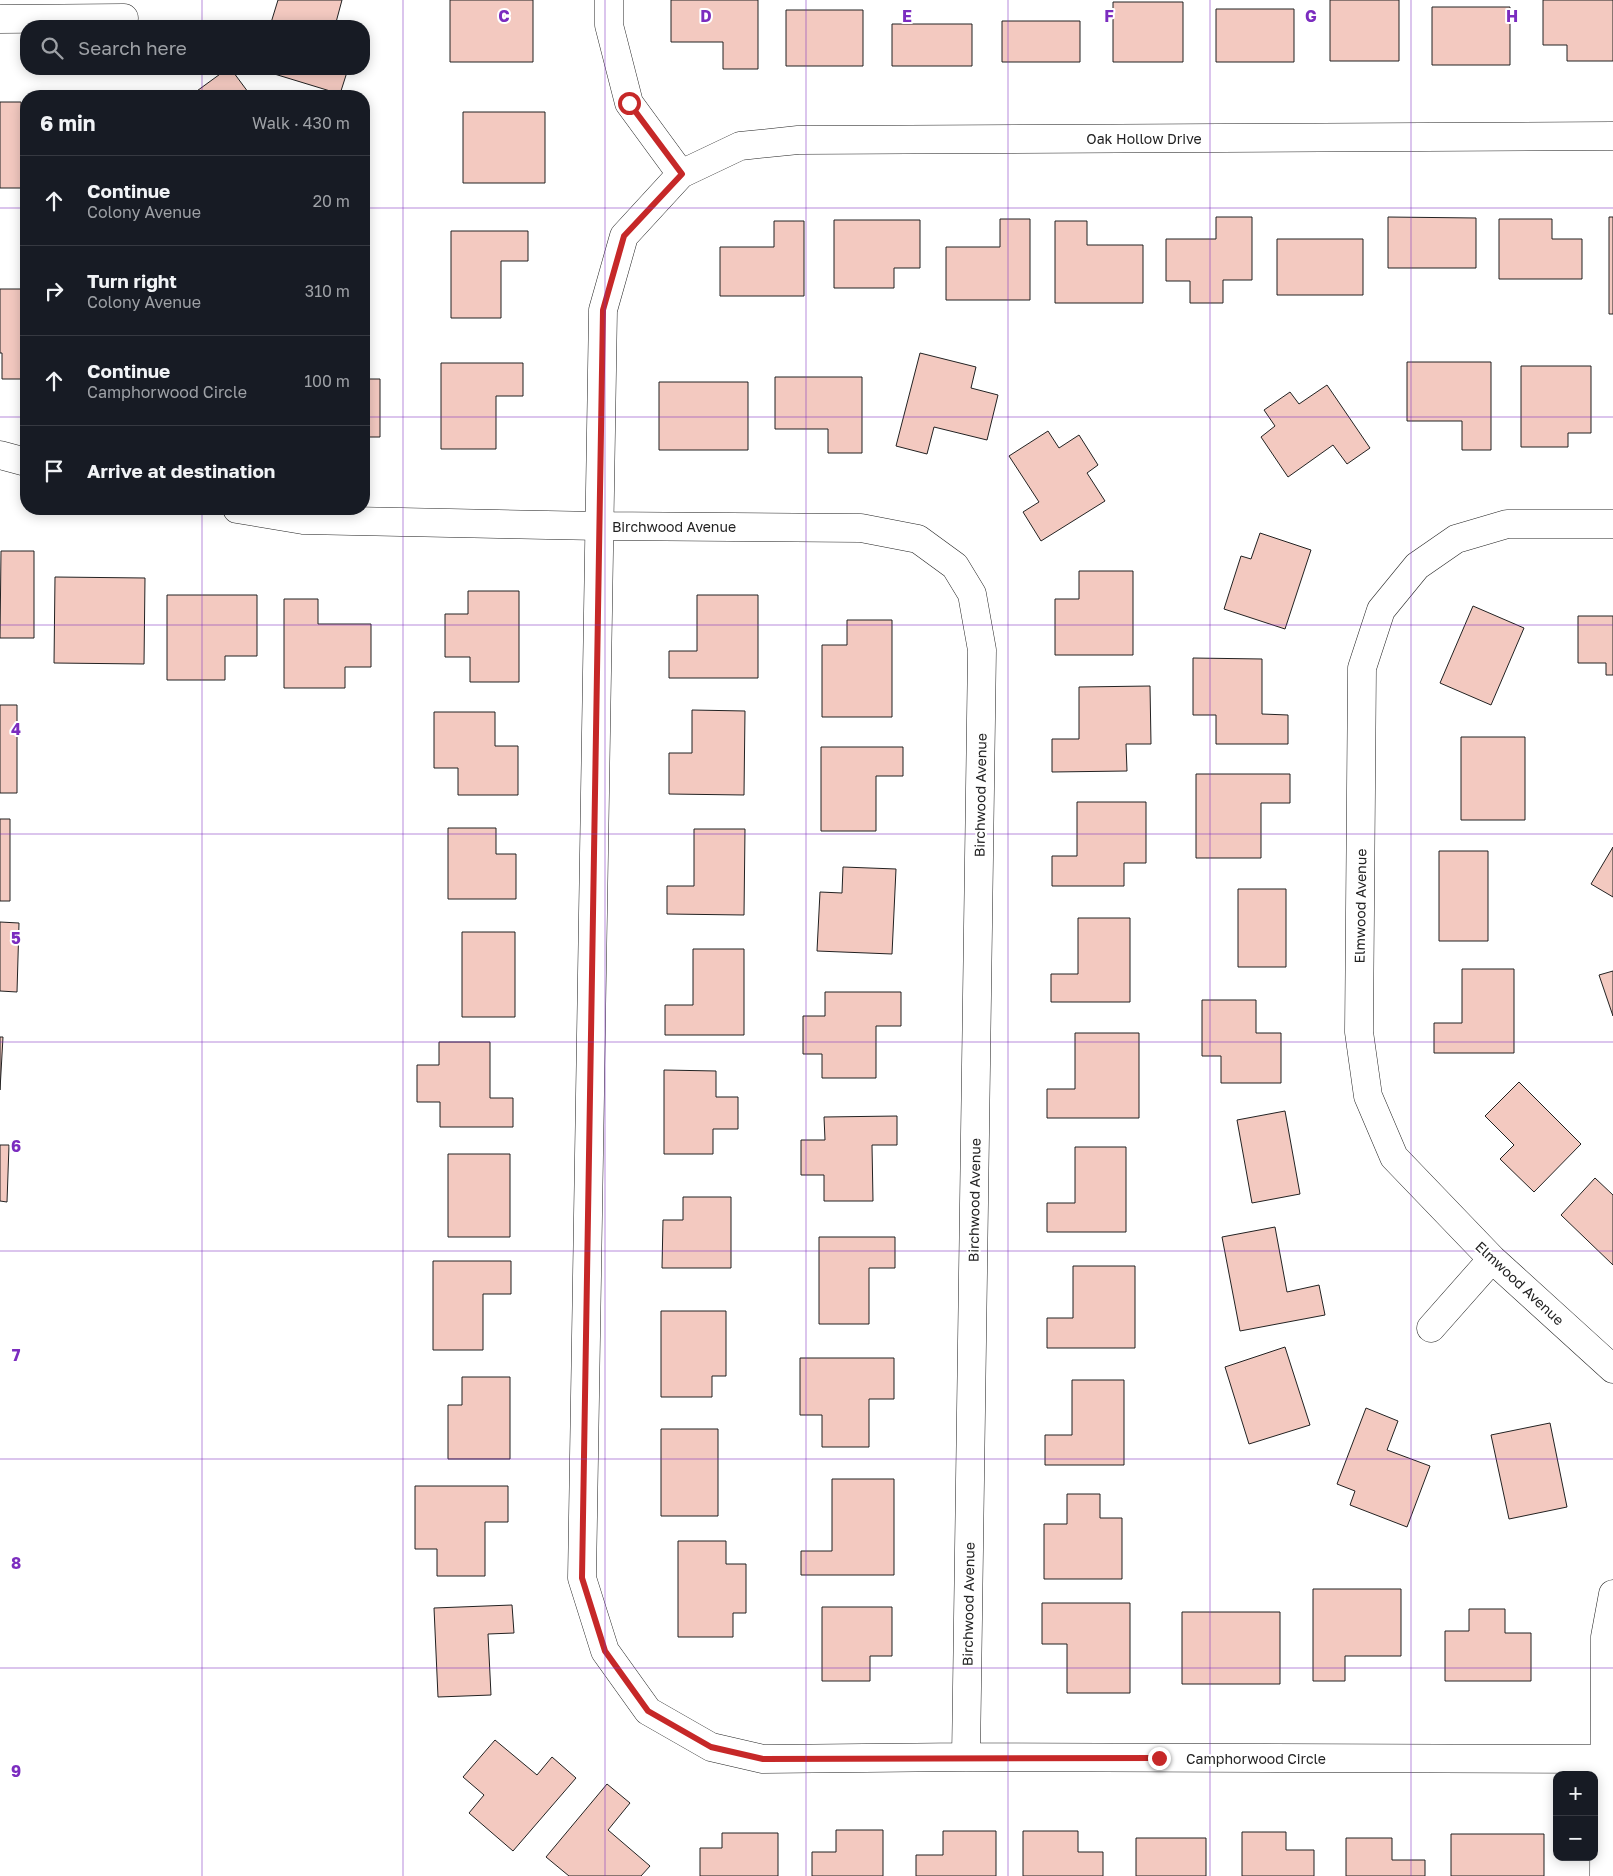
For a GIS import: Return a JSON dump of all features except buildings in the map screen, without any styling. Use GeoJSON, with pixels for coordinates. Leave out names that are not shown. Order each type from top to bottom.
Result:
{"type":"FeatureCollection","features":[{"type":"Feature","properties":{"kind":"street"},"geometry":{"type":"LineString","coordinates":[[599,526],[603,310],[624,236],[682,174],[629,103],[609,25],[609,0]]}},
{"type":"Feature","properties":{"kind":"street"},"geometry":{"type":"LineString","coordinates":[[0,19],[124,18]]}},
{"type":"Feature","properties":{"kind":"street","name":"Oak Hollow Drive"},"geometry":{"type":"LineString","coordinates":[[682,174],[740,146],[798,140],[1613,136]]}},
{"type":"Feature","properties":{"kind":"street"},"geometry":{"type":"LineString","coordinates":[[0,455],[20,460]]}},
{"type":"Feature","properties":{"kind":"street","name":"Birchwood Avenue"},"geometry":{"type":"LineString","coordinates":[[273,515],[303,520],[599,526],[860,528],[918,539],[954,566],[972,594],[982,650],[966,1757]]}},
{"type":"Feature","properties":{"kind":"street","name":"Elmwood Avenue"},"geometry":{"type":"LineString","coordinates":[[1613,524],[1507,524],[1456,539],[1417,566],[1381,610],[1362,668],[1358,1032],[1368,1096],[1394,1157],[1492,1259],[1613,1369]]}},
{"type":"Feature","properties":{"kind":"street","name":"Camphorwood Circle"},"geometry":{"type":"LineString","coordinates":[[599,526],[582,1578],[605,1651],[648,1711],[711,1747],[763,1759],[966,1757],[1604,1759]]}},
{"type":"Feature","properties":{"kind":"street"},"geometry":{"type":"LineString","coordinates":[[1431,1328],[1492,1259]]}},
{"type":"Feature","properties":{"kind":"street"},"geometry":{"type":"LineString","coordinates":[[1604,1876],[1605,1637],[1613,1594]]}},
{"type":"Feature","properties":{"kind":"route"},"geometry":{"type":"LineString","coordinates":[[629,103],[682,174],[624,236],[603,310],[582,1578],[605,1651],[648,1711],[711,1747],[763,1759],[1159,1758]]}}]}
